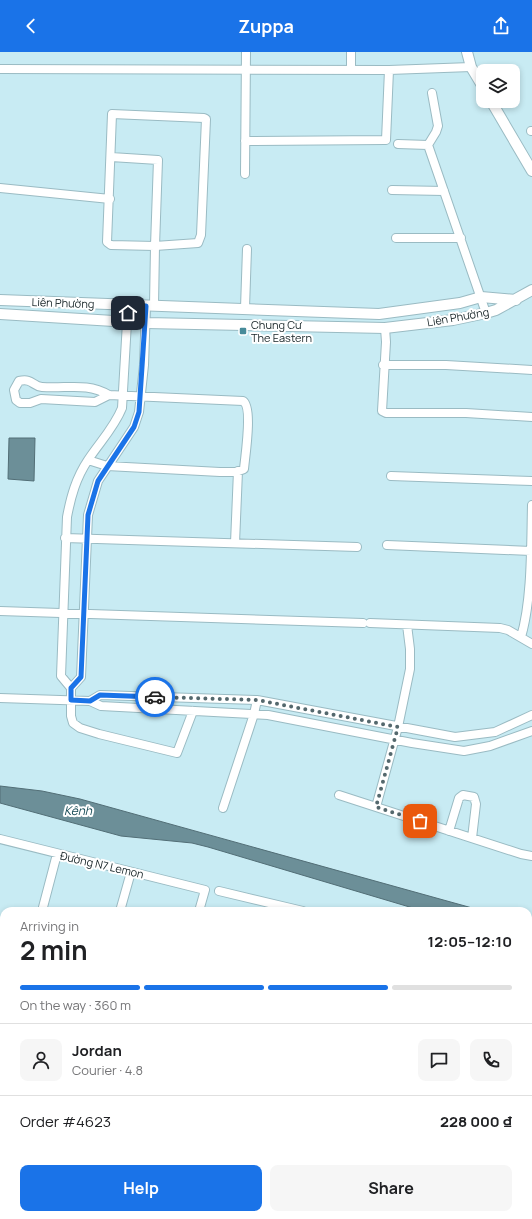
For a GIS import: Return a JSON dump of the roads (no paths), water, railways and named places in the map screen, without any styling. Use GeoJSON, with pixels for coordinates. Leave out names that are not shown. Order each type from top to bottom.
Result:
{"type":"FeatureCollection","features":[{"type":"Feature","properties":{"kind":"street"},"geometry":{"type":"LineString","coordinates":[[245,174],[246,52]]}},
{"type":"Feature","properties":{"kind":"street"},"geometry":{"type":"LineString","coordinates":[[351,69],[352,52]]}},
{"type":"Feature","properties":{"kind":"street"},"geometry":{"type":"LineString","coordinates":[[467,52],[471,67],[476,75]]}},
{"type":"Feature","properties":{"kind":"street"},"geometry":{"type":"LineString","coordinates":[[0,69],[389,70],[471,67]]}},
{"type":"Feature","properties":{"kind":"street"},"geometry":{"type":"LineString","coordinates":[[245,141],[386,140],[389,70]]}},
{"type":"Feature","properties":{"kind":"street"},"geometry":{"type":"LineString","coordinates":[[428,145],[438,126],[432,93]]}},
{"type":"Feature","properties":{"kind":"street"},"geometry":{"type":"LineString","coordinates":[[495,108],[532,171]]}},
{"type":"Feature","properties":{"kind":"street"},"geometry":{"type":"LineString","coordinates":[[112,114],[206,119],[200,242],[155,246],[108,244],[110,199],[112,114]]}},
{"type":"Feature","properties":{"kind":"street"},"geometry":{"type":"LineString","coordinates":[[398,144],[428,145]]}},
{"type":"Feature","properties":{"kind":"street"},"geometry":{"type":"LineString","coordinates":[[428,145],[486,313]]}},
{"type":"Feature","properties":{"kind":"street"},"geometry":{"type":"LineString","coordinates":[[71,688],[81,677],[86,539],[92,498],[107,466],[134,427],[142,397],[146,323],[150,306],[155,246],[158,160],[111,157]]}},
{"type":"Feature","properties":{"kind":"street"},"geometry":{"type":"LineString","coordinates":[[0,188],[110,199]]}},
{"type":"Feature","properties":{"kind":"street"},"geometry":{"type":"LineString","coordinates":[[392,190],[444,191]]}},
{"type":"Feature","properties":{"kind":"street"},"geometry":{"type":"LineString","coordinates":[[396,238],[461,238]]}},
{"type":"Feature","properties":{"kind":"street"},"geometry":{"type":"LineString","coordinates":[[245,308],[247,249]]}},
{"type":"Feature","properties":{"kind":"street"},"geometry":{"type":"LineString","coordinates":[[516,300],[532,290]]}},
{"type":"Feature","properties":{"kind":"street","name":"Liên Phường"},"geometry":{"type":"LineString","coordinates":[[0,300],[379,314],[460,303],[481,297],[516,300]]}},
{"type":"Feature","properties":{"kind":"street","name":"Liên Phường"},"geometry":{"type":"LineString","coordinates":[[0,314],[146,323],[385,328],[453,320],[486,313],[496,310],[516,300]]}},
{"type":"Feature","properties":{"kind":"street"},"geometry":{"type":"LineString","coordinates":[[128,305],[124,396],[122,408],[117,420],[88,460],[72,493],[65,538],[61,676],[71,688],[71,716],[74,723],[80,728],[98,734],[177,753],[193,711]]}},
{"type":"Feature","properties":{"kind":"street"},"geometry":{"type":"LineString","coordinates":[[385,328],[386,342],[382,411],[386,413],[532,416]]}},
{"type":"Feature","properties":{"kind":"street"},"geometry":{"type":"LineString","coordinates":[[384,365],[446,365],[532,370]]}},
{"type":"Feature","properties":{"kind":"street"},"geometry":{"type":"LineString","coordinates":[[88,460],[107,466],[220,472],[238,471],[244,469],[247,447],[247,407],[246,403],[242,401],[109,395],[96,388],[41,387],[32,381],[24,380],[19,381],[14,390],[16,400],[20,403],[30,403],[41,399],[95,402],[109,395]]}},
{"type":"Feature","properties":{"kind":"street"},"geometry":{"type":"LineString","coordinates":[[235,543],[238,471]]}},
{"type":"Feature","properties":{"kind":"street"},"geometry":{"type":"LineString","coordinates":[[391,476],[532,481]]}},
{"type":"Feature","properties":{"kind":"street"},"geometry":{"type":"LineString","coordinates":[[520,637],[527,620],[532,505]]}},
{"type":"Feature","properties":{"kind":"street"},"geometry":{"type":"LineString","coordinates":[[65,538],[356,547]]}},
{"type":"Feature","properties":{"kind":"street"},"geometry":{"type":"LineString","coordinates":[[387,545],[531,551]]}},
{"type":"Feature","properties":{"kind":"street"},"geometry":{"type":"LineString","coordinates":[[0,611],[500,628],[508,630],[532,644]]}},
{"type":"Feature","properties":{"kind":"street"},"geometry":{"type":"LineString","coordinates":[[376,807],[398,727],[410,669],[410,649],[407,625]]}},
{"type":"Feature","properties":{"kind":"street"},"geometry":{"type":"LineString","coordinates":[[90,701],[100,695],[257,700],[455,737],[474,736],[496,732],[532,715]]}},
{"type":"Feature","properties":{"kind":"street"},"geometry":{"type":"LineString","coordinates":[[0,698],[90,701],[101,706],[268,715],[394,740],[464,751],[490,746],[532,730]]}},
{"type":"Feature","properties":{"kind":"street"},"geometry":{"type":"LineString","coordinates":[[222,808],[254,714],[257,700]]}},
{"type":"Feature","properties":{"kind":"street"},"geometry":{"type":"LineString","coordinates":[[339,795],[532,856]]}},
{"type":"Feature","properties":{"kind":"street"},"geometry":{"type":"LineString","coordinates":[[449,831],[460,798],[463,795],[474,796],[476,804],[472,838]]}},
{"type":"Feature","properties":{"kind":"street","name":"Đường N7 Lemon"},"geometry":{"type":"LineString","coordinates":[[0,839],[205,890],[200,907]]}},
{"type":"Feature","properties":{"kind":"street"},"geometry":{"type":"LineString","coordinates":[[43,907],[57,854]]}},
{"type":"Feature","properties":{"kind":"street"},"geometry":{"type":"LineString","coordinates":[[121,907],[131,872]]}},
{"type":"Feature","properties":{"kind":"street"},"geometry":{"type":"LineString","coordinates":[[219,890],[287,907]]}},
{"type":"Feature","properties":{"kind":"water"},"geometry":{"type":"Polygon","coordinates":[[[9,438],[35,438],[34,481],[8,479],[9,438]]]}},
{"type":"Feature","properties":{"kind":"water","name":"Kênh"},"geometry":{"type":"Polygon","coordinates":[[[0,786],[42,791],[80,799],[469,907],[410,907],[208,847],[192,843],[121,836],[0,803],[0,786]]]}},
{"type":"Feature","properties":{"kind":"place","name":"Chung Cư The Eastern"},"geometry":{"type":"Point","coordinates":[243,331]}}]}
